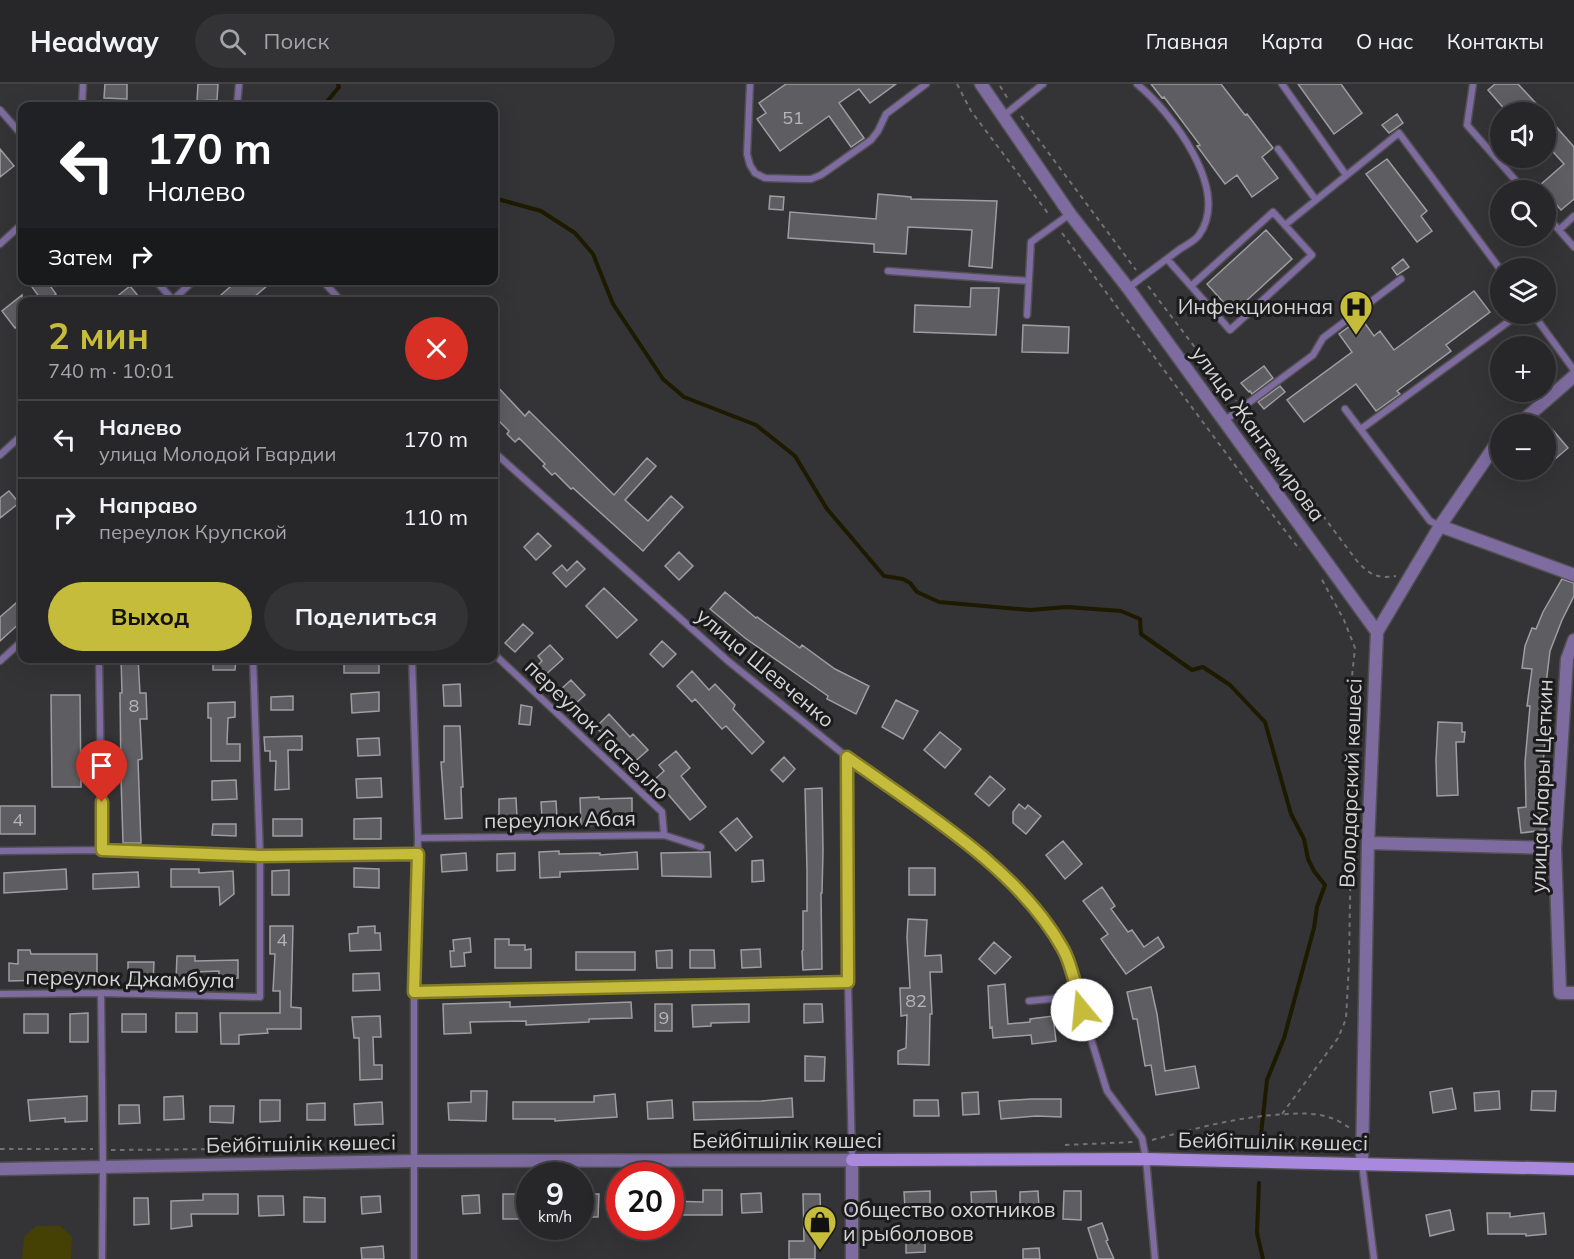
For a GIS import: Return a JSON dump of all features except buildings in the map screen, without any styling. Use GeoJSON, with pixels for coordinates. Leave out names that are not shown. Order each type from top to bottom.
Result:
{"type":"FeatureCollection","features":[{"type":"Feature","properties":{"kind":"street","name":"улица Жантемирова"},"geometry":{"type":"LineString","coordinates":[[981,84],[1070,214],[1128,288],[1377,632]]}},
{"type":"Feature","properties":{"kind":"street"},"geometry":{"type":"LineString","coordinates":[[1530,414],[1574,376]]}},
{"type":"Feature","properties":{"kind":"street","name":"Володарский көшесі"},"geometry":{"type":"LineString","coordinates":[[1362,1163],[1368,843],[1377,632],[1440,526],[1490,453]]}},
{"type":"Feature","properties":{"kind":"street"},"geometry":{"type":"LineString","coordinates":[[1440,526],[1574,575]]}},
{"type":"Feature","properties":{"kind":"street","name":"улица Клары Цеткин"},"geometry":{"type":"LineString","coordinates":[[1574,640],[1567,659],[1555,848],[1560,993],[1574,993]]}},
{"type":"Feature","properties":{"kind":"street"},"geometry":{"type":"LineString","coordinates":[[1368,843],[1555,848]]}},
{"type":"Feature","properties":{"kind":"street","name":"Бейбітшілік көшесі"},"geometry":{"type":"LineString","coordinates":[[0,1169],[414,1161],[1146,1159],[1574,1169]]}},
{"type":"Feature","properties":{"kind":"street"},"geometry":{"type":"LineString","coordinates":[[852,1160],[852,1259]]}},
{"type":"Feature","properties":{"kind":"lane"},"geometry":{"type":"LineString","coordinates":[[82,102],[83,84]]}},
{"type":"Feature","properties":{"kind":"lane"},"geometry":{"type":"LineString","coordinates":[[237,102],[239,84]]}},
{"type":"Feature","properties":{"kind":"lane"},"geometry":{"type":"LineString","coordinates":[[750,84],[747,154],[750,165],[755,173],[765,178],[799,179],[821,175],[871,140],[886,114],[926,84]]}},
{"type":"Feature","properties":{"kind":"lane"},"geometry":{"type":"LineString","coordinates":[[1002,117],[1043,84]]}},
{"type":"Feature","properties":{"kind":"lane"},"geometry":{"type":"LineString","coordinates":[[1128,288],[1198,236],[1209,212],[1204,178],[1188,144],[1157,100],[1137,84]]}},
{"type":"Feature","properties":{"kind":"lane"},"geometry":{"type":"LineString","coordinates":[[1282,84],[1346,175]]}},
{"type":"Feature","properties":{"kind":"lane"},"geometry":{"type":"LineString","coordinates":[[1473,84],[1467,125],[1515,180]]}},
{"type":"Feature","properties":{"kind":"lane"},"geometry":{"type":"LineString","coordinates":[[0,110],[18,130]]}},
{"type":"Feature","properties":{"kind":"lane"},"geometry":{"type":"LineString","coordinates":[[1286,225],[1399,133],[1492,258]]}},
{"type":"Feature","properties":{"kind":"lane"},"geometry":{"type":"LineString","coordinates":[[1278,149],[1316,200]]}},
{"type":"Feature","properties":{"kind":"lane"},"geometry":{"type":"LineString","coordinates":[[1167,260],[1230,330],[1312,255],[1273,212],[1191,286]]}},
{"type":"Feature","properties":{"kind":"lane"},"geometry":{"type":"LineString","coordinates":[[1027,315],[1030,242],[1070,214]]}},
{"type":"Feature","properties":{"kind":"lane"},"geometry":{"type":"LineString","coordinates":[[1559,230],[1574,216]]}},
{"type":"Feature","properties":{"kind":"lane"},"geometry":{"type":"LineString","coordinates":[[1556,227],[1574,247]]}},
{"type":"Feature","properties":{"kind":"lane"},"geometry":{"type":"LineString","coordinates":[[0,244],[18,228]]}},
{"type":"Feature","properties":{"kind":"lane"},"geometry":{"type":"LineString","coordinates":[[888,271],[1029,280]]}},
{"type":"Feature","properties":{"kind":"lane"},"geometry":{"type":"LineString","coordinates":[[1224,421],[1313,356],[1323,338],[1401,279]]}},
{"type":"Feature","properties":{"kind":"lane"},"geometry":{"type":"LineString","coordinates":[[159,285],[169,297]]}},
{"type":"Feature","properties":{"kind":"lane"},"geometry":{"type":"LineString","coordinates":[[176,297],[189,285]]}},
{"type":"Feature","properties":{"kind":"lane"},"geometry":{"type":"LineString","coordinates":[[327,285],[337,297]]}},
{"type":"Feature","properties":{"kind":"lane"},"geometry":{"type":"LineString","coordinates":[[1361,429],[1505,324]]}},
{"type":"Feature","properties":{"kind":"lane"},"geometry":{"type":"LineString","coordinates":[[1540,324],[1574,370]]}},
{"type":"Feature","properties":{"kind":"lane"},"geometry":{"type":"LineString","coordinates":[[1346,409],[1430,521],[1440,526]]}},
{"type":"Feature","properties":{"kind":"lane"},"geometry":{"type":"LineString","coordinates":[[0,455],[18,439]]}},
{"type":"Feature","properties":{"kind":"lane","name":"улица Шевченко"},"geometry":{"type":"LineString","coordinates":[[498,456],[728,661],[847,757],[966,843],[1030,901],[1064,951],[1107,1091],[1141,1135],[1146,1159],[1155,1259]]}},
{"type":"Feature","properties":{"kind":"lane"},"geometry":{"type":"LineString","coordinates":[[0,661],[18,645]]}},
{"type":"Feature","properties":{"kind":"lane","name":"переулок Гастелло"},"geometry":{"type":"LineString","coordinates":[[498,658],[662,812],[664,835]]}},
{"type":"Feature","properties":{"kind":"lane"},"geometry":{"type":"LineString","coordinates":[[99,663],[102,850]]}},
{"type":"Feature","properties":{"kind":"lane"},"geometry":{"type":"LineString","coordinates":[[253,663],[260,856]]}},
{"type":"Feature","properties":{"kind":"lane"},"geometry":{"type":"LineString","coordinates":[[412,663],[418,838],[414,992],[414,1259]]}},
{"type":"Feature","properties":{"kind":"lane"},"geometry":{"type":"LineString","coordinates":[[847,757],[852,1160]]}},
{"type":"Feature","properties":{"kind":"lane","name":"переулок Абая"},"geometry":{"type":"LineString","coordinates":[[418,838],[664,835],[701,847]]}},
{"type":"Feature","properties":{"kind":"lane"},"geometry":{"type":"LineString","coordinates":[[0,851],[102,850],[260,856],[418,854]]}},
{"type":"Feature","properties":{"kind":"lane","name":"переулок Джамбула"},"geometry":{"type":"LineString","coordinates":[[0,994],[101,993],[260,997],[260,856]]}},
{"type":"Feature","properties":{"kind":"lane"},"geometry":{"type":"LineString","coordinates":[[414,992],[848,982]]}},
{"type":"Feature","properties":{"kind":"lane"},"geometry":{"type":"LineString","coordinates":[[1029,1001],[1060,998],[1076,990]]}},
{"type":"Feature","properties":{"kind":"lane"},"geometry":{"type":"LineString","coordinates":[[101,993],[102,1259]]}},
{"type":"Feature","properties":{"kind":"lane"},"geometry":{"type":"LineString","coordinates":[[1362,1163],[1374,1259]]}},
{"type":"Feature","properties":{"kind":"path"},"geometry":{"type":"LineString","coordinates":[[957,84],[971,111],[1249,484],[1304,554]]}},
{"type":"Feature","properties":{"kind":"path"},"geometry":{"type":"LineString","coordinates":[[998,84],[1357,561],[1370,574],[1391,576],[1412,573]]}},
{"type":"Feature","properties":{"kind":"path"},"geometry":{"type":"LineString","coordinates":[[1282,1114],[1338,1038],[1346,1018],[1347,1007],[1352,782],[1348,714],[1355,648],[1344,620],[1317,572]]}},
{"type":"Feature","properties":{"kind":"path"},"geometry":{"type":"LineString","coordinates":[[1094,1144],[1143,1142],[1182,1131],[1260,1115],[1311,1113],[1334,1119],[1363,1136]]}},
{"type":"Feature","properties":{"kind":"shaded area"},"geometry":{"type":"Polygon","coordinates":[[[36,1226],[60,1226],[72,1237],[71,1259],[22,1259],[24,1237],[36,1226]]]}},
{"type":"Feature","properties":{"kind":"waterway"},"geometry":{"type":"LineString","coordinates":[[327,102],[339,87],[338,84]]}},
{"type":"Feature","properties":{"kind":"waterway"},"geometry":{"type":"LineString","coordinates":[[498,199],[541,211],[575,233],[593,254],[613,304],[663,379],[684,397],[756,425],[795,456],[827,509],[884,576],[903,579],[910,583],[917,592],[939,602],[1030,610],[1067,607],[1121,611],[1140,619],[1141,634],[1192,670],[1203,667],[1230,685],[1265,722],[1291,814],[1304,839],[1308,859],[1325,885],[1317,907],[1314,928],[1284,1038],[1267,1080],[1260,1143]]}},
{"type":"Feature","properties":{"kind":"waterway"},"geometry":{"type":"LineString","coordinates":[[1259,1183],[1257,1233],[1263,1259]]}},
{"type":"Feature","properties":{"kind":"place","name":"Инфекционная"},"geometry":{"type":"Point","coordinates":[1356,336]}},
{"type":"Feature","properties":{"kind":"place","name":"Общество охотников и рыболовов"},"geometry":{"type":"Point","coordinates":[820,1251]}},
{"type":"Feature","properties":{"kind":"route"},"geometry":{"type":"LineString","coordinates":[[102,802],[102,850],[260,856],[418,854],[414,992],[848,982],[847,757],[966,843],[1030,901],[1064,951],[1082,1010]]}}]}
